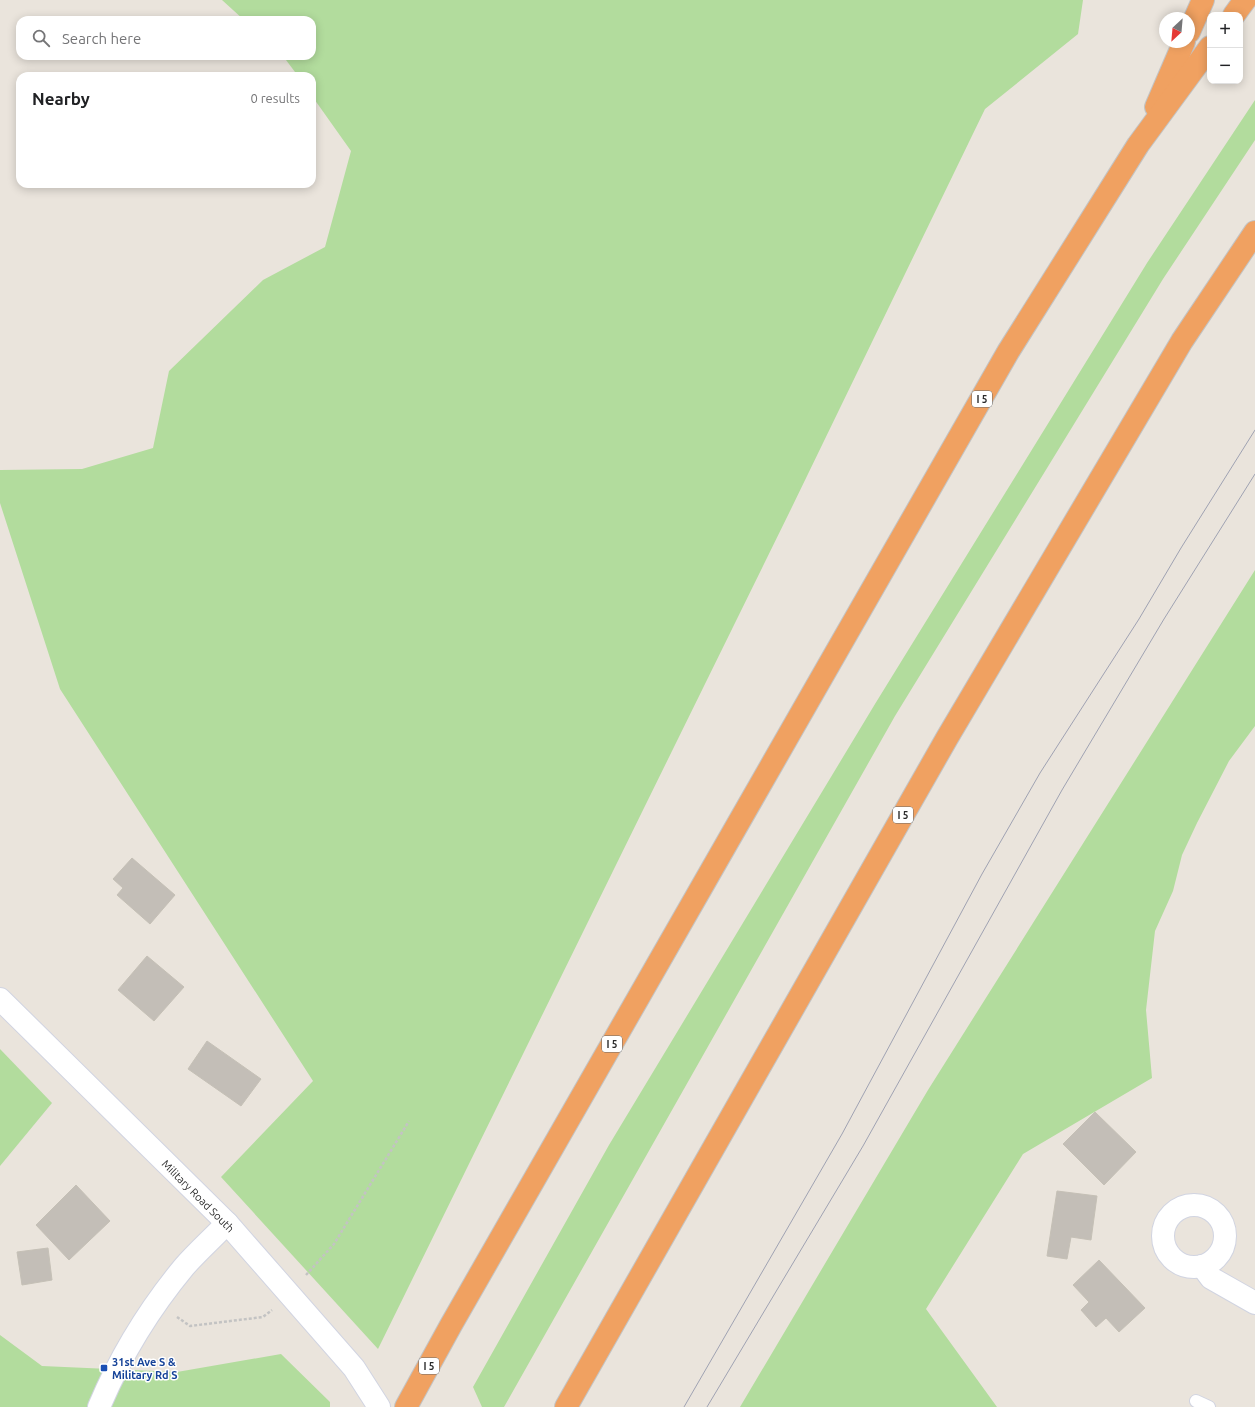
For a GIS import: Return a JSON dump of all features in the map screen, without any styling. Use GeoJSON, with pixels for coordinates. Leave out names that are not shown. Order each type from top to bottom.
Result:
{"type":"FeatureCollection","features":[{"type":"Feature","properties":{"kind":"highway"},"geometry":{"type":"LineString","coordinates":[[1195,18],[1203,0]]}},
{"type":"Feature","properties":{"kind":"highway"},"geometry":{"type":"LineString","coordinates":[[1236,12],[1245,0]]}},
{"type":"Feature","properties":{"kind":"highway"},"geometry":{"type":"LineString","coordinates":[[1138,145],[1181,48]]}},
{"type":"Feature","properties":{"kind":"highway","name":"I 5"},"geometry":{"type":"LineString","coordinates":[[406,1407],[451,1325],[1008,352],[1138,145],[1209,48]]}},
{"type":"Feature","properties":{"kind":"highway","name":"I 5"},"geometry":{"type":"LineString","coordinates":[[566,1407],[947,738],[1182,341],[1255,232]]}},
{"type":"Feature","properties":{"kind":"main road","name":"Military Road South"},"geometry":{"type":"LineString","coordinates":[[0,999],[227,1223],[354,1368],[379,1407]]}},
{"type":"Feature","properties":{"kind":"main road"},"geometry":{"type":"LineString","coordinates":[[99,1407],[129,1348],[156,1304],[185,1266],[227,1223]]}},
{"type":"Feature","properties":{"kind":"main road"},"geometry":{"type":"LineString","coordinates":[[1202,1266],[1212,1278],[1255,1303]]}},
{"type":"Feature","properties":{"kind":"lane"},"geometry":{"type":"LineString","coordinates":[[1196,1401],[1209,1407]]}},
{"type":"Feature","properties":{"kind":"path"},"geometry":{"type":"LineString","coordinates":[[156,1304],[190,1326],[263,1317],[289,1295],[334,1244],[409,1121]]}},
{"type":"Feature","properties":{"kind":"green space"},"geometry":{"type":"Polygon","coordinates":[[[222,0],[1083,0],[1078,34],[985,109],[791,509],[378,1349],[221,1177],[313,1081],[60,689],[0,503],[0,470],[82,469],[153,448],[169,371],[263,280],[325,247],[351,151],[316,102],[316,72],[295,72],[286,60],[316,60],[316,16],[240,16],[222,0]]]}},
{"type":"Feature","properties":{"kind":"green space"},"geometry":{"type":"Polygon","coordinates":[[[1255,100],[1255,140],[1163,279],[895,716],[504,1407],[482,1407],[473,1387],[609,1145],[875,704],[1147,263],[1255,100]]]}},
{"type":"Feature","properties":{"kind":"green space"},"geometry":{"type":"Polygon","coordinates":[[[1255,570],[1255,726],[1229,761],[1197,823],[1182,855],[1173,891],[1155,931],[1146,1010],[1152,1078],[1023,1154],[926,1309],[997,1407],[740,1407],[928,1090],[1255,570]]]}},
{"type":"Feature","properties":{"kind":"green space"},"geometry":{"type":"Polygon","coordinates":[[[0,1049],[52,1103],[0,1166],[0,1049]]]}},
{"type":"Feature","properties":{"kind":"green space"},"geometry":{"type":"Polygon","coordinates":[[[0,1335],[42,1366],[177,1372],[281,1354],[330,1402],[330,1407],[0,1407],[0,1335]]]}},
{"type":"Feature","properties":{"kind":"building"},"geometry":{"type":"Polygon","coordinates":[[[132,858],[175,895],[150,924],[117,895],[123,888],[113,879],[132,858]]]}},
{"type":"Feature","properties":{"kind":"building"},"geometry":{"type":"Polygon","coordinates":[[[147,956],[184,987],[154,1021],[118,990],[147,956]]]}},
{"type":"Feature","properties":{"kind":"building"},"geometry":{"type":"Polygon","coordinates":[[[207,1041],[261,1079],[241,1106],[188,1069],[207,1041]]]}},
{"type":"Feature","properties":{"kind":"building"},"geometry":{"type":"Polygon","coordinates":[[[1095,1112],[1136,1152],[1104,1185],[1063,1144],[1095,1112]]]}},
{"type":"Feature","properties":{"kind":"building"},"geometry":{"type":"Polygon","coordinates":[[[76,1185],[110,1221],[69,1260],[36,1225],[76,1185]]]}},
{"type":"Feature","properties":{"kind":"building"},"geometry":{"type":"Polygon","coordinates":[[[1057,1191],[1097,1196],[1091,1240],[1071,1237],[1067,1259],[1047,1256],[1057,1191]]]}},
{"type":"Feature","properties":{"kind":"building"},"geometry":{"type":"Polygon","coordinates":[[[48,1248],[52,1280],[22,1285],[17,1252],[48,1248]]]}},
{"type":"Feature","properties":{"kind":"building"},"geometry":{"type":"Polygon","coordinates":[[[1099,1260],[1145,1308],[1119,1332],[1106,1318],[1096,1327],[1081,1310],[1089,1302],[1073,1285],[1099,1260]]]}},
{"type":"Feature","properties":{"kind":"tram line"},"geometry":{"type":"LineString","coordinates":[[684,1407],[842,1134],[982,874],[1040,773],[1139,619],[1181,548],[1255,430]]}},
{"type":"Feature","properties":{"kind":"tram line"},"geometry":{"type":"LineString","coordinates":[[707,1407],[863,1146],[1062,790],[1164,619],[1255,474]]}},
{"type":"Feature","properties":{"kind":"place","name":"31st Ave S & Military Rd S"},"geometry":{"type":"Point","coordinates":[104,1368]}}]}
